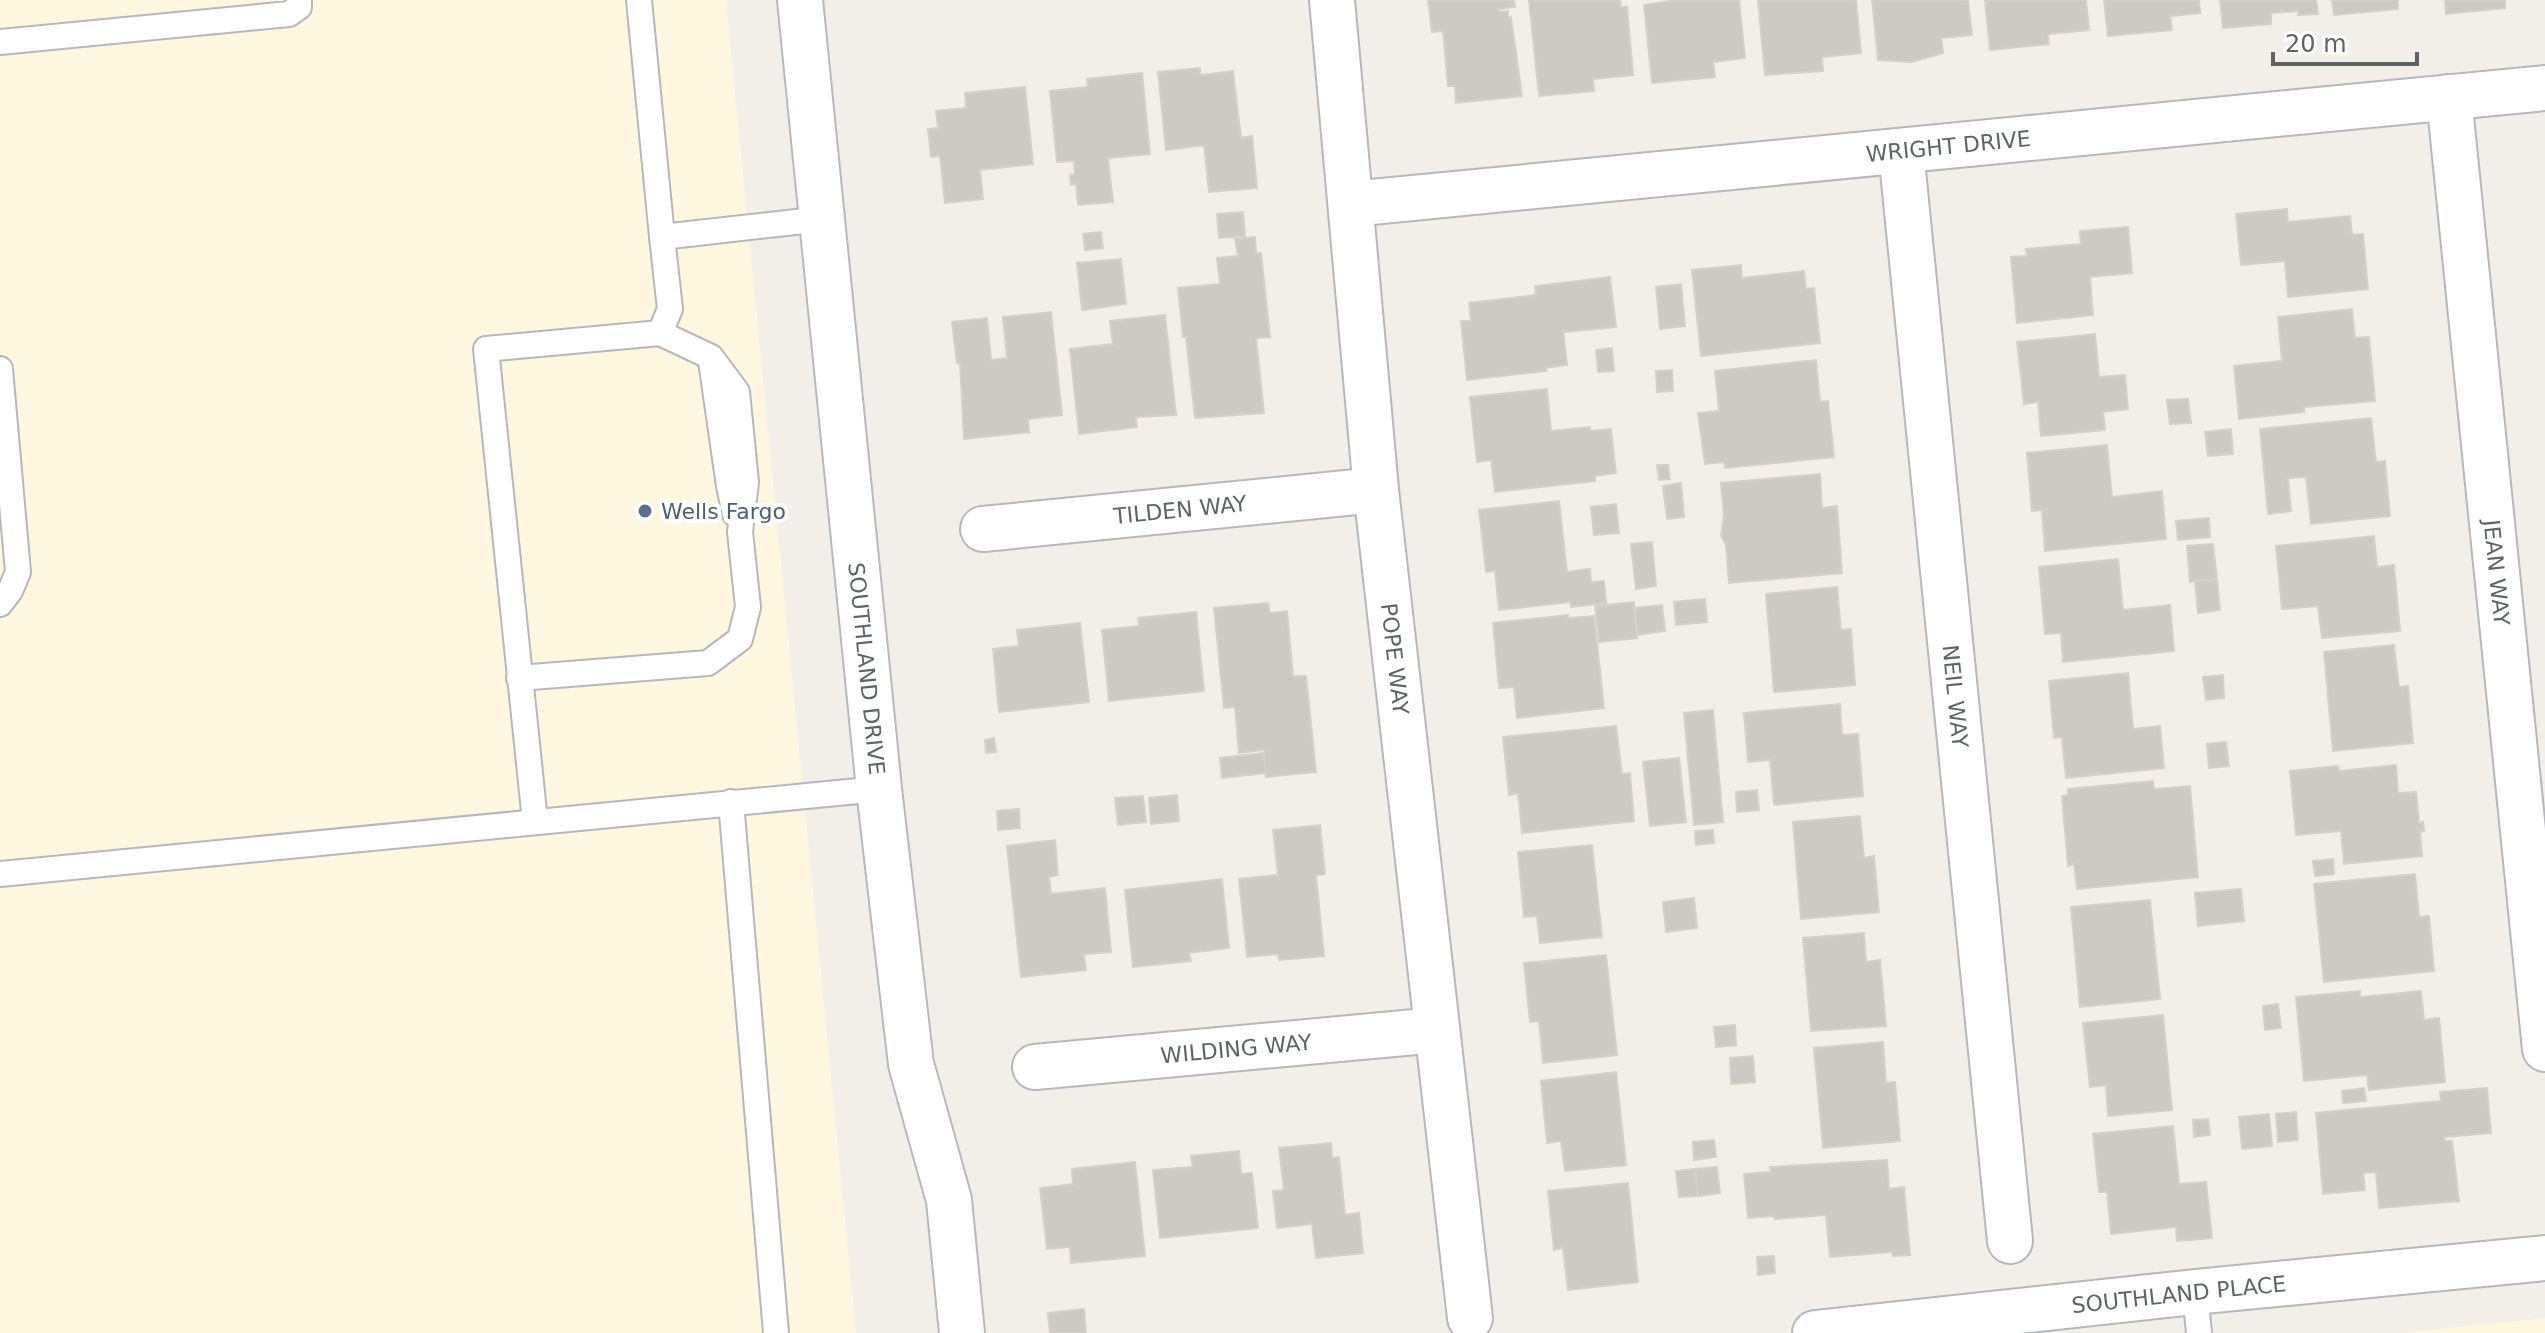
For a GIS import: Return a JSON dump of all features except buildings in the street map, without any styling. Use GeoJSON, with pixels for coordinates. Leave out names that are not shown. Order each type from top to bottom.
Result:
{"type":"FeatureCollection","features":[{"type":"Feature","properties":{"kind":"street","name":"SOUTHLAND DRIVE"},"geometry":{"type":"LineString","coordinates":[[800,0],[879,789],[911,1064],[949,1200],[962,1333]]}},
{"type":"Feature","properties":{"kind":"street","name":"POPE WAY"},"geometry":{"type":"LineString","coordinates":[[1332,0],[1376,490],[1470,1318]]}},
{"type":"Feature","properties":{"kind":"street","name":"WRIGHT DRIVE"},"geometry":{"type":"LineString","coordinates":[[1351,204],[2545,88]]}},
{"type":"Feature","properties":{"kind":"street","name":"JEAN WAY"},"geometry":{"type":"LineString","coordinates":[[2449,97],[2545,1049]]}},
{"type":"Feature","properties":{"kind":"street","name":"NEIL WAY"},"geometry":{"type":"LineString","coordinates":[[1901,151],[2010,1241]]}},
{"type":"Feature","properties":{"kind":"street","name":"TILDEN WAY"},"geometry":{"type":"LineString","coordinates":[[983,529],[1376,490]]}},
{"type":"Feature","properties":{"kind":"street","name":"WILDING WAY"},"geometry":{"type":"LineString","coordinates":[[1035,1067],[1437,1030]]}},
{"type":"Feature","properties":{"kind":"street","name":"SOUTHLAND PLACE"},"geometry":{"type":"LineString","coordinates":[[1815,1333],[2197,1312],[2545,1258]]}},
{"type":"Feature","properties":{"kind":"lane"},"geometry":{"type":"LineString","coordinates":[[0,42],[289,14],[299,7],[299,0]]}},
{"type":"Feature","properties":{"kind":"lane"},"geometry":{"type":"LineString","coordinates":[[639,0],[670,309],[660,333]]}},
{"type":"Feature","properties":{"kind":"lane"},"geometry":{"type":"LineString","coordinates":[[662,237],[822,219]]}},
{"type":"Feature","properties":{"kind":"lane"},"geometry":{"type":"LineString","coordinates":[[519,678],[708,663],[740,639],[748,607],[740,532],[746,482],[737,392],[711,357],[660,333],[486,349],[519,678],[535,821]]}},
{"type":"Feature","properties":{"kind":"lane"},"geometry":{"type":"LineString","coordinates":[[0,369],[18,572],[0,604]]}},
{"type":"Feature","properties":{"kind":"lane"},"geometry":{"type":"LineString","coordinates":[[0,874],[879,789]]}},
{"type":"Feature","properties":{"kind":"lane"},"geometry":{"type":"LineString","coordinates":[[731,802],[776,1333]]}},
{"type":"Feature","properties":{"kind":"shaded area"},"geometry":{"type":"Polygon","coordinates":[[[0,0],[726,0],[856,1333],[0,1333],[0,0]]]}},
{"type":"Feature","properties":{"kind":"shaded area"},"geometry":{"type":"Polygon","coordinates":[[[2545,1318],[2545,1333],[2399,1333],[2545,1318]]]}},
{"type":"Feature","properties":{"kind":"place","name":"Wells Fargo"},"geometry":{"type":"Point","coordinates":[645,511]}}]}
